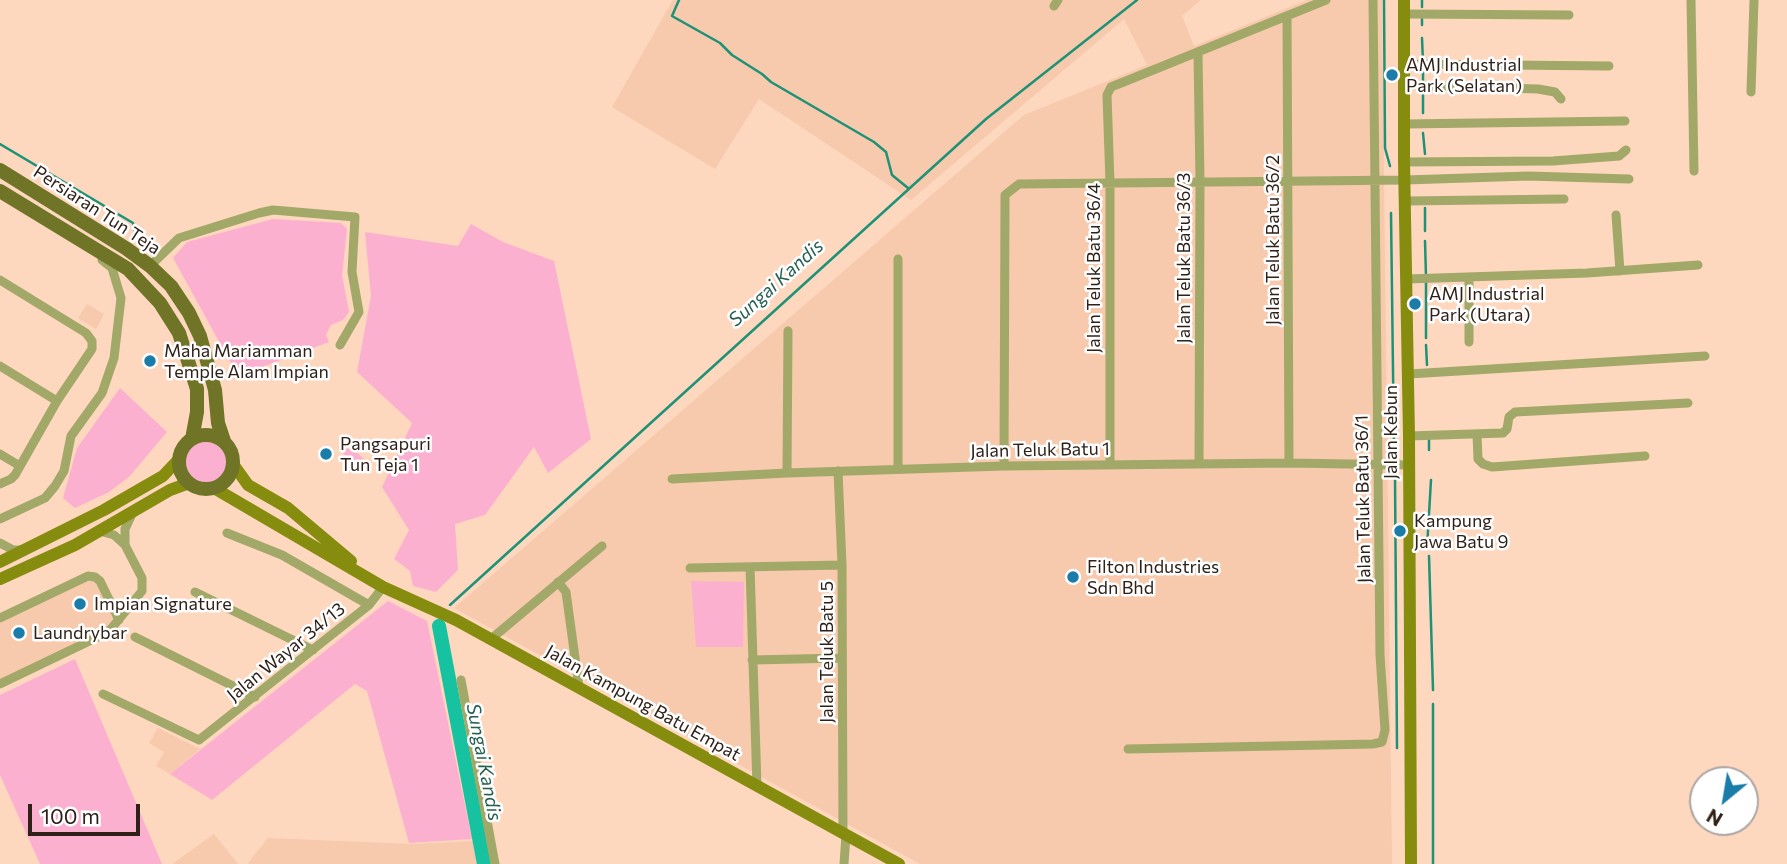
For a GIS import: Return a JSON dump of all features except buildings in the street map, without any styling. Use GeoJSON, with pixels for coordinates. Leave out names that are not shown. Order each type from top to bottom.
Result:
{"type":"FeatureCollection","features":[{"type":"Feature","properties":{"kind":"main road","name":"Jalan Kebun"},"geometry":{"type":"LineString","coordinates":[[1404,0],[1411,864]]}},
{"type":"Feature","properties":{"kind":"main road","name":"Persiaran Tun Teja"},"geometry":{"type":"LineString","coordinates":[[0,170],[127,248],[171,286],[200,336],[215,390],[218,423],[224,442]]}},
{"type":"Feature","properties":{"kind":"main road","name":"Persiaran Tun Teja"},"geometry":{"type":"LineString","coordinates":[[0,191],[128,269],[160,303],[179,333],[197,389],[197,412],[192,439]]}},
{"type":"Feature","properties":{"kind":"main road"},"geometry":{"type":"LineString","coordinates":[[0,562],[104,510],[163,476],[179,459],[185,445],[192,439],[209,435],[224,442],[230,448],[233,464],[227,479],[214,488],[198,488],[182,475],[179,459]]}},
{"type":"Feature","properties":{"kind":"main road","name":"Jalan Kampung Batu Empat"},"geometry":{"type":"LineString","coordinates":[[233,464],[248,485],[288,508],[367,577]]}},
{"type":"Feature","properties":{"kind":"main road"},"geometry":{"type":"LineString","coordinates":[[0,579],[75,545],[170,490],[189,483]]}},
{"type":"Feature","properties":{"kind":"main road","name":"Jalan Kampung Batu Empat"},"geometry":{"type":"LineString","coordinates":[[214,488],[383,587],[456,620],[899,864]]}},
{"type":"Feature","properties":{"kind":"street"},"geometry":{"type":"LineString","coordinates":[[1198,53],[1326,0]]}},
{"type":"Feature","properties":{"kind":"street","name":"Jalan Teluk Batu 36/1"},"geometry":{"type":"LineString","coordinates":[[1128,749],[1382,742],[1385,730],[1380,655],[1373,0]]}},
{"type":"Feature","properties":{"kind":"street"},"geometry":{"type":"LineString","coordinates":[[1690,0],[1694,171]]}},
{"type":"Feature","properties":{"kind":"street"},"geometry":{"type":"LineString","coordinates":[[1751,92],[1754,0]]}},
{"type":"Feature","properties":{"kind":"street"},"geometry":{"type":"LineString","coordinates":[[1404,14],[1569,15]]}},
{"type":"Feature","properties":{"kind":"street","name":"Jalan Teluk Batu 36/2"},"geometry":{"type":"LineString","coordinates":[[1287,16],[1289,463]]}},
{"type":"Feature","properties":{"kind":"street","name":"Jalan Teluk Batu 36/4"},"geometry":{"type":"LineString","coordinates":[[1110,465],[1110,183],[1107,94],[1111,87],[1198,53]]}},
{"type":"Feature","properties":{"kind":"street","name":"Jalan Teluk Batu 36/3"},"geometry":{"type":"LineString","coordinates":[[1198,53],[1199,464]]}},
{"type":"Feature","properties":{"kind":"street"},"geometry":{"type":"LineString","coordinates":[[1405,64],[1609,66]]}},
{"type":"Feature","properties":{"kind":"street"},"geometry":{"type":"LineString","coordinates":[[1405,85],[1538,89],[1555,92],[1562,99]]}},
{"type":"Feature","properties":{"kind":"street"},"geometry":{"type":"LineString","coordinates":[[1405,124],[1625,121]]}},
{"type":"Feature","properties":{"kind":"street"},"geometry":{"type":"LineString","coordinates":[[1404,162],[1553,161],[1619,156],[1626,150]]}},
{"type":"Feature","properties":{"kind":"street"},"geometry":{"type":"LineString","coordinates":[[1004,466],[1005,195],[1019,184],[1528,176],[1629,179]]}},
{"type":"Feature","properties":{"kind":"street"},"geometry":{"type":"LineString","coordinates":[[1405,201],[1564,199]]}},
{"type":"Feature","properties":{"kind":"street"},"geometry":{"type":"LineString","coordinates":[[150,266],[178,238],[266,211],[355,217],[352,272],[359,312],[340,345]]}},
{"type":"Feature","properties":{"kind":"street"},"geometry":{"type":"LineString","coordinates":[[1616,215],[1619,271]]}},
{"type":"Feature","properties":{"kind":"street"},"geometry":{"type":"LineString","coordinates":[[0,519],[45,498],[55,486],[64,471],[71,436],[102,393],[114,358],[121,298],[117,278],[112,268],[65,231]]}},
{"type":"Feature","properties":{"kind":"street"},"geometry":{"type":"LineString","coordinates":[[898,259],[898,469]]}},
{"type":"Feature","properties":{"kind":"street"},"geometry":{"type":"LineString","coordinates":[[1407,279],[1619,271],[1698,265]]}},
{"type":"Feature","properties":{"kind":"street"},"geometry":{"type":"LineString","coordinates":[[1469,278],[1469,342]]}},
{"type":"Feature","properties":{"kind":"street"},"geometry":{"type":"LineString","coordinates":[[0,280],[86,333],[92,341],[92,349],[57,401],[20,466],[11,479],[0,484]]}},
{"type":"Feature","properties":{"kind":"street"},"geometry":{"type":"LineString","coordinates":[[787,472],[788,331]]}},
{"type":"Feature","properties":{"kind":"street"},"geometry":{"type":"LineString","coordinates":[[1409,374],[1705,356]]}},
{"type":"Feature","properties":{"kind":"street"},"geometry":{"type":"LineString","coordinates":[[0,366],[57,401]]}},
{"type":"Feature","properties":{"kind":"street"},"geometry":{"type":"LineString","coordinates":[[1409,436],[1503,433],[1507,429],[1508,417],[1515,412],[1688,403]]}},
{"type":"Feature","properties":{"kind":"street"},"geometry":{"type":"LineString","coordinates":[[1477,435],[1478,459],[1492,467],[1644,456]]}},
{"type":"Feature","properties":{"kind":"street"},"geometry":{"type":"LineString","coordinates":[[0,454],[20,466]]}},
{"type":"Feature","properties":{"kind":"street","name":"Jalan Teluk Batu 1"},"geometry":{"type":"LineString","coordinates":[[672,479],[787,472],[1004,466],[1289,463],[1409,465]]}},
{"type":"Feature","properties":{"kind":"street","name":"Jalan Teluk Batu 5"},"geometry":{"type":"LineString","coordinates":[[838,471],[842,565],[844,864]]}},
{"type":"Feature","properties":{"kind":"street"},"geometry":{"type":"LineString","coordinates":[[0,684],[104,634],[142,591],[143,586],[125,545],[125,529],[133,512]]}},
{"type":"Feature","properties":{"kind":"street"},"geometry":{"type":"LineString","coordinates":[[100,531],[110,532],[125,545]]}},
{"type":"Feature","properties":{"kind":"street"},"geometry":{"type":"LineString","coordinates":[[227,533],[282,555],[369,605]]}},
{"type":"Feature","properties":{"kind":"street"},"geometry":{"type":"LineString","coordinates":[[0,543],[13,550],[25,550]]}},
{"type":"Feature","properties":{"kind":"street"},"geometry":{"type":"LineString","coordinates":[[491,639],[602,546]]}},
{"type":"Feature","properties":{"kind":"street"},"geometry":{"type":"LineString","coordinates":[[690,568],[842,565]]}},
{"type":"Feature","properties":{"kind":"street"},"geometry":{"type":"LineString","coordinates":[[750,567],[757,786]]}},
{"type":"Feature","properties":{"kind":"street"},"geometry":{"type":"LineString","coordinates":[[0,618],[88,576],[95,576],[119,620]]}},
{"type":"Feature","properties":{"kind":"street"},"geometry":{"type":"LineString","coordinates":[[558,582],[566,592],[579,687]]}},
{"type":"Feature","properties":{"kind":"street","name":"Jalan Wayar 34/13"},"geometry":{"type":"LineString","coordinates":[[103,694],[194,739],[205,738],[369,605],[383,587]]}},
{"type":"Feature","properties":{"kind":"street"},"geometry":{"type":"LineString","coordinates":[[195,592],[313,650]]}},
{"type":"Feature","properties":{"kind":"street"},"geometry":{"type":"LineString","coordinates":[[135,637],[255,697]]}},
{"type":"Feature","properties":{"kind":"street"},"geometry":{"type":"LineString","coordinates":[[752,660],[842,658]]}},
{"type":"Feature","properties":{"kind":"street"},"geometry":{"type":"LineString","coordinates":[[461,680],[495,864]]}},
{"type":"Feature","properties":{"kind":"shaded area"},"geometry":{"type":"Polygon","coordinates":[[[673,0],[1201,0],[1182,16],[1194,46],[1307,0],[1382,0],[1392,864],[920,864],[454,608],[1024,115],[1147,65],[1124,19],[911,200],[759,99],[715,169],[612,107],[673,0]]]}},
{"type":"Feature","properties":{"kind":"shaded area"},"geometry":{"type":"Polygon","coordinates":[[[273,219],[341,223],[347,229],[342,275],[349,312],[343,320],[331,325],[326,335],[329,342],[238,376],[173,258],[187,242],[273,219]]]}},
{"type":"Feature","properties":{"kind":"shaded area"},"geometry":{"type":"Polygon","coordinates":[[[471,224],[503,242],[554,261],[591,439],[548,473],[534,447],[485,515],[455,524],[458,570],[436,592],[413,586],[410,571],[394,559],[409,530],[382,487],[412,423],[357,372],[371,296],[365,232],[458,246],[471,224]]]}},
{"type":"Feature","properties":{"kind":"shaded area"},"geometry":{"type":"Polygon","coordinates":[[[87,304],[104,314],[96,329],[78,318],[87,304]]]}},
{"type":"Feature","properties":{"kind":"shaded area"},"geometry":{"type":"Polygon","coordinates":[[[120,388],[167,432],[129,477],[109,492],[75,508],[63,498],[77,448],[120,388]]]}},
{"type":"Feature","properties":{"kind":"shaded area"},"geometry":{"type":"Polygon","coordinates":[[[206,441],[222,447],[228,463],[222,479],[206,485],[190,479],[184,463],[190,447],[206,441]]]}},
{"type":"Feature","properties":{"kind":"shaded area"},"geometry":{"type":"Polygon","coordinates":[[[338,447],[354,450],[367,462],[361,474],[338,447]]]}},
{"type":"Feature","properties":{"kind":"shaded area"},"geometry":{"type":"Polygon","coordinates":[[[88,579],[94,579],[98,583],[115,620],[103,632],[0,680],[0,621],[88,579]]]}},
{"type":"Feature","properties":{"kind":"shaded area"},"geometry":{"type":"Polygon","coordinates":[[[691,581],[744,582],[743,647],[696,647],[691,581]]]}},
{"type":"Feature","properties":{"kind":"shaded area"},"geometry":{"type":"Polygon","coordinates":[[[388,601],[427,621],[472,839],[409,843],[367,691],[355,684],[212,800],[170,774],[388,601]]]}},
{"type":"Feature","properties":{"kind":"shaded area"},"geometry":{"type":"Polygon","coordinates":[[[75,659],[162,864],[40,864],[0,775],[0,695],[75,659]]]}},
{"type":"Feature","properties":{"kind":"shaded area"},"geometry":{"type":"Polygon","coordinates":[[[158,728],[200,749],[170,774],[156,766],[164,752],[149,743],[158,728]]]}},
{"type":"Feature","properties":{"kind":"shaded area"},"geometry":{"type":"Polygon","coordinates":[[[214,834],[238,864],[172,864],[214,834]]]}},
{"type":"Feature","properties":{"kind":"shaded area"},"geometry":{"type":"Polygon","coordinates":[[[268,838],[410,844],[475,841],[479,864],[248,863],[268,838]]]}},
{"type":"Feature","properties":{"kind":"waterway"},"geometry":{"type":"LineString","coordinates":[[679,0],[672,16],[720,43],[732,55],[771,82],[874,142],[886,152],[892,175],[908,188]]}},
{"type":"Feature","properties":{"kind":"waterway","name":"Sungai Kandis"},"geometry":{"type":"LineString","coordinates":[[450,605],[986,119],[1137,0]]}},
{"type":"Feature","properties":{"kind":"waterway"},"geometry":{"type":"LineString","coordinates":[[1384,0],[1385,148],[1390,166]]}},
{"type":"Feature","properties":{"kind":"waterway"},"geometry":{"type":"LineString","coordinates":[[1422,0],[1422,7]]}},
{"type":"Feature","properties":{"kind":"waterway"},"geometry":{"type":"LineString","coordinates":[[1422,19],[1422,25]]}},
{"type":"Feature","properties":{"kind":"waterway"},"geometry":{"type":"LineString","coordinates":[[1422,38],[1423,62]]}},
{"type":"Feature","properties":{"kind":"waterway"},"geometry":{"type":"LineString","coordinates":[[1423,67],[1423,83]]}},
{"type":"Feature","properties":{"kind":"waterway"},"geometry":{"type":"LineString","coordinates":[[1423,89],[1423,113]]}},
{"type":"Feature","properties":{"kind":"waterway"},"geometry":{"type":"LineString","coordinates":[[1423,133],[1425,154]]}},
{"type":"Feature","properties":{"kind":"waterway"},"geometry":{"type":"LineString","coordinates":[[0,144],[133,223],[135,232]]}},
{"type":"Feature","properties":{"kind":"waterway"},"geometry":{"type":"LineString","coordinates":[[1425,208],[1425,231]]}},
{"type":"Feature","properties":{"kind":"waterway"},"geometry":{"type":"LineString","coordinates":[[1391,213],[1394,449]]}},
{"type":"Feature","properties":{"kind":"waterway"},"geometry":{"type":"LineString","coordinates":[[1425,241],[1426,277]]}},
{"type":"Feature","properties":{"kind":"waterway"},"geometry":{"type":"LineString","coordinates":[[1426,281],[1426,338]]}},
{"type":"Feature","properties":{"kind":"waterway"},"geometry":{"type":"LineString","coordinates":[[1426,345],[1427,365]]}},
{"type":"Feature","properties":{"kind":"waterway"},"geometry":{"type":"LineString","coordinates":[[1429,438],[1429,450]]}},
{"type":"Feature","properties":{"kind":"waterway"},"geometry":{"type":"LineString","coordinates":[[1395,476],[1397,748]]}},
{"type":"Feature","properties":{"kind":"waterway"},"geometry":{"type":"LineString","coordinates":[[1427,548],[1431,480]]}},
{"type":"Feature","properties":{"kind":"waterway"},"geometry":{"type":"LineString","coordinates":[[1429,556],[1433,690]]}},
{"type":"Feature","properties":{"kind":"waterway","name":"Sungai Kandis"},"geometry":{"type":"LineString","coordinates":[[439,626],[484,864]]}},
{"type":"Feature","properties":{"kind":"waterway"},"geometry":{"type":"LineString","coordinates":[[1433,704],[1433,864]]}},
{"type":"Feature","properties":{"kind":"place","name":"AMJ Industrial Park (Selatan)"},"geometry":{"type":"Point","coordinates":[1392,75]}},
{"type":"Feature","properties":{"kind":"place","name":"AMJ Industrial Park (Utara)"},"geometry":{"type":"Point","coordinates":[1415,304]}},
{"type":"Feature","properties":{"kind":"place","name":"Maha Mariamman Temple Alam Impian"},"geometry":{"type":"Point","coordinates":[150,361]}},
{"type":"Feature","properties":{"kind":"place","name":"Pangsapuri Tun Teja 1"},"geometry":{"type":"Point","coordinates":[326,454]}},
{"type":"Feature","properties":{"kind":"place","name":"Kampung Jawa Batu 9"},"geometry":{"type":"Point","coordinates":[1400,531]}},
{"type":"Feature","properties":{"kind":"place","name":"Filton Industries Sdn Bhd"},"geometry":{"type":"Point","coordinates":[1073,577]}},
{"type":"Feature","properties":{"kind":"place","name":"Impian Signature"},"geometry":{"type":"Point","coordinates":[80,604]}},
{"type":"Feature","properties":{"kind":"place","name":"Laundrybar"},"geometry":{"type":"Point","coordinates":[19,633]}}]}
